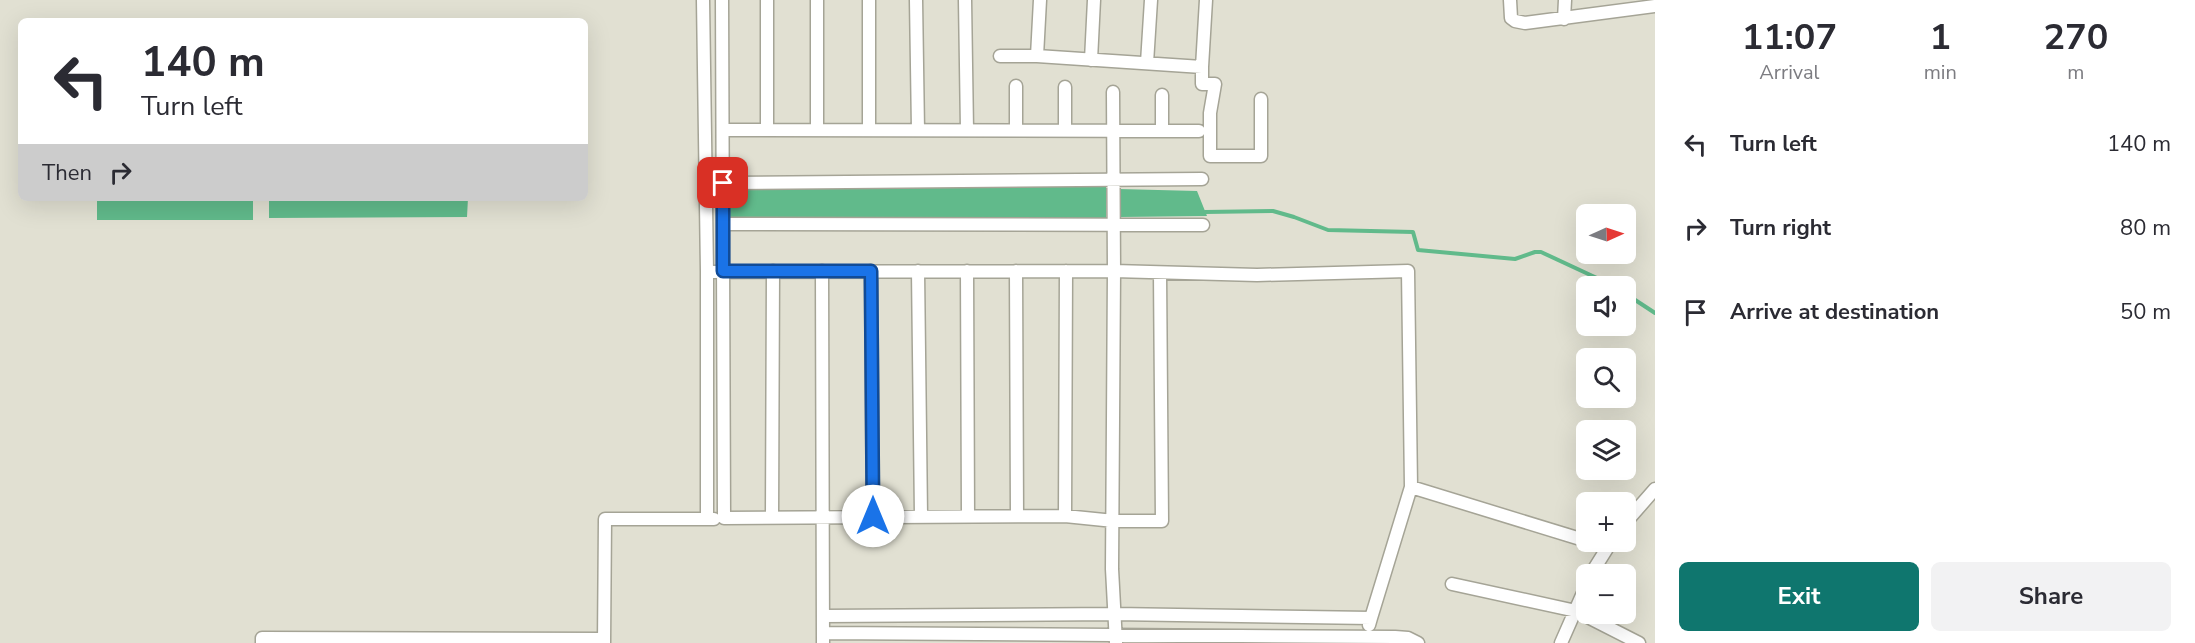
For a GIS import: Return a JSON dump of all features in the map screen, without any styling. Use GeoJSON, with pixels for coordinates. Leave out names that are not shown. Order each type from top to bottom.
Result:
{"type":"FeatureCollection","features":[{"type":"Feature","properties":{"kind":"street"},"geometry":{"type":"LineString","coordinates":[[703,0],[707,272],[707,519]]}},
{"type":"Feature","properties":{"kind":"street"},"geometry":{"type":"LineString","coordinates":[[722,0],[724,518]]}},
{"type":"Feature","properties":{"kind":"street"},"geometry":{"type":"LineString","coordinates":[[767,0],[767,130]]}},
{"type":"Feature","properties":{"kind":"street"},"geometry":{"type":"LineString","coordinates":[[817,0],[817,130]]}},
{"type":"Feature","properties":{"kind":"street"},"geometry":{"type":"LineString","coordinates":[[869,0],[869,130]]}},
{"type":"Feature","properties":{"kind":"street"},"geometry":{"type":"LineString","coordinates":[[916,0],[918,130]]}},
{"type":"Feature","properties":{"kind":"street"},"geometry":{"type":"LineString","coordinates":[[965,0],[967,130]]}},
{"type":"Feature","properties":{"kind":"street"},"geometry":{"type":"LineString","coordinates":[[967,86],[973,0]]}},
{"type":"Feature","properties":{"kind":"street"},"geometry":{"type":"LineString","coordinates":[[1037,56],[1040,0]]}},
{"type":"Feature","properties":{"kind":"street"},"geometry":{"type":"LineString","coordinates":[[1091,60],[1094,0]]}},
{"type":"Feature","properties":{"kind":"street"},"geometry":{"type":"LineString","coordinates":[[1147,63],[1150,0]]}},
{"type":"Feature","properties":{"kind":"street"},"geometry":{"type":"LineString","coordinates":[[1206,0],[1202,84],[1215,84],[1210,113],[1210,156],[1261,156],[1261,99]]}},
{"type":"Feature","properties":{"kind":"street"},"geometry":{"type":"LineString","coordinates":[[1510,0],[1510,13],[1515,21],[1533,23],[1655,6]]}},
{"type":"Feature","properties":{"kind":"street"},"geometry":{"type":"LineString","coordinates":[[1564,0],[1564,19]]}},
{"type":"Feature","properties":{"kind":"street"},"geometry":{"type":"LineString","coordinates":[[1000,56],[1037,56],[1202,67]]}},
{"type":"Feature","properties":{"kind":"street"},"geometry":{"type":"LineString","coordinates":[[1016,86],[1016,130]]}},
{"type":"Feature","properties":{"kind":"street"},"geometry":{"type":"LineString","coordinates":[[1065,87],[1065,130]]}},
{"type":"Feature","properties":{"kind":"street"},"geometry":{"type":"LineString","coordinates":[[1113,92],[1114,520],[1112,569],[1116,639]]}},
{"type":"Feature","properties":{"kind":"street"},"geometry":{"type":"LineString","coordinates":[[1162,95],[1162,130]]}},
{"type":"Feature","properties":{"kind":"street"},"geometry":{"type":"LineString","coordinates":[[723,130],[1199,131]]}},
{"type":"Feature","properties":{"kind":"street"},"geometry":{"type":"LineString","coordinates":[[723,183],[1202,180]]}},
{"type":"Feature","properties":{"kind":"street"},"geometry":{"type":"LineString","coordinates":[[723,224],[1203,225]]}},
{"type":"Feature","properties":{"kind":"street"},"geometry":{"type":"LineString","coordinates":[[772,271],[772,517]]}},
{"type":"Feature","properties":{"kind":"street"},"geometry":{"type":"LineString","coordinates":[[822,271],[823,638],[1116,639],[1365,636],[1402,637],[1418,643]]}},
{"type":"Feature","properties":{"kind":"street"},"geometry":{"type":"LineString","coordinates":[[871,271],[873,516]]}},
{"type":"Feature","properties":{"kind":"street"},"geometry":{"type":"LineString","coordinates":[[918,271],[921,516]]}},
{"type":"Feature","properties":{"kind":"street"},"geometry":{"type":"LineString","coordinates":[[967,271],[968,516]]}},
{"type":"Feature","properties":{"kind":"street"},"geometry":{"type":"LineString","coordinates":[[1016,271],[1017,516]]}},
{"type":"Feature","properties":{"kind":"street"},"geometry":{"type":"LineString","coordinates":[[1065,516],[1066,271]]}},
{"type":"Feature","properties":{"kind":"street"},"geometry":{"type":"LineString","coordinates":[[707,272],[1114,271],[1257,275],[1408,271],[1411,487],[1365,636]]}},
{"type":"Feature","properties":{"kind":"street"},"geometry":{"type":"LineString","coordinates":[[262,643],[262,638],[604,641],[605,519],[1065,516],[1162,521],[1160,273]]}},
{"type":"Feature","properties":{"kind":"street"},"geometry":{"type":"LineString","coordinates":[[1411,487],[1576,537]]}},
{"type":"Feature","properties":{"kind":"street"},"geometry":{"type":"LineString","coordinates":[[1636,511],[1655,489]]}},
{"type":"Feature","properties":{"kind":"street"},"geometry":{"type":"LineString","coordinates":[[1452,584],[1576,611],[1561,643]]}},
{"type":"Feature","properties":{"kind":"street"},"geometry":{"type":"LineString","coordinates":[[824,616],[1115,614],[1371,618]]}},
{"type":"Feature","properties":{"kind":"street"},"geometry":{"type":"LineString","coordinates":[[1602,624],[1639,643]]}},
{"type":"Feature","properties":{"kind":"shaded area"},"geometry":{"type":"Polygon","coordinates":[[[1106,186],[1106,221],[727,220],[727,189],[1106,186]]]}},
{"type":"Feature","properties":{"kind":"shaded area"},"geometry":{"type":"Polygon","coordinates":[[[1119,189],[1197,191],[1207,216],[1120,217],[1119,189]]]}},
{"type":"Feature","properties":{"kind":"shaded area"},"geometry":{"type":"Polygon","coordinates":[[[97,201],[253,201],[253,220],[97,220],[97,201]]]}},
{"type":"Feature","properties":{"kind":"shaded area"},"geometry":{"type":"Polygon","coordinates":[[[269,201],[468,201],[467,217],[269,218],[269,201]]]}},
{"type":"Feature","properties":{"kind":"waterway"},"geometry":{"type":"LineString","coordinates":[[1205,212],[1273,211],[1328,230],[1413,232],[1418,250],[1515,259],[1541,252],[1593,276]]}},
{"type":"Feature","properties":{"kind":"waterway"},"geometry":{"type":"LineString","coordinates":[[1636,301],[1655,313]]}},
{"type":"Feature","properties":{"kind":"route"},"geometry":{"type":"LineString","coordinates":[[723,183],[723,271],[871,271],[873,516]]}}]}
